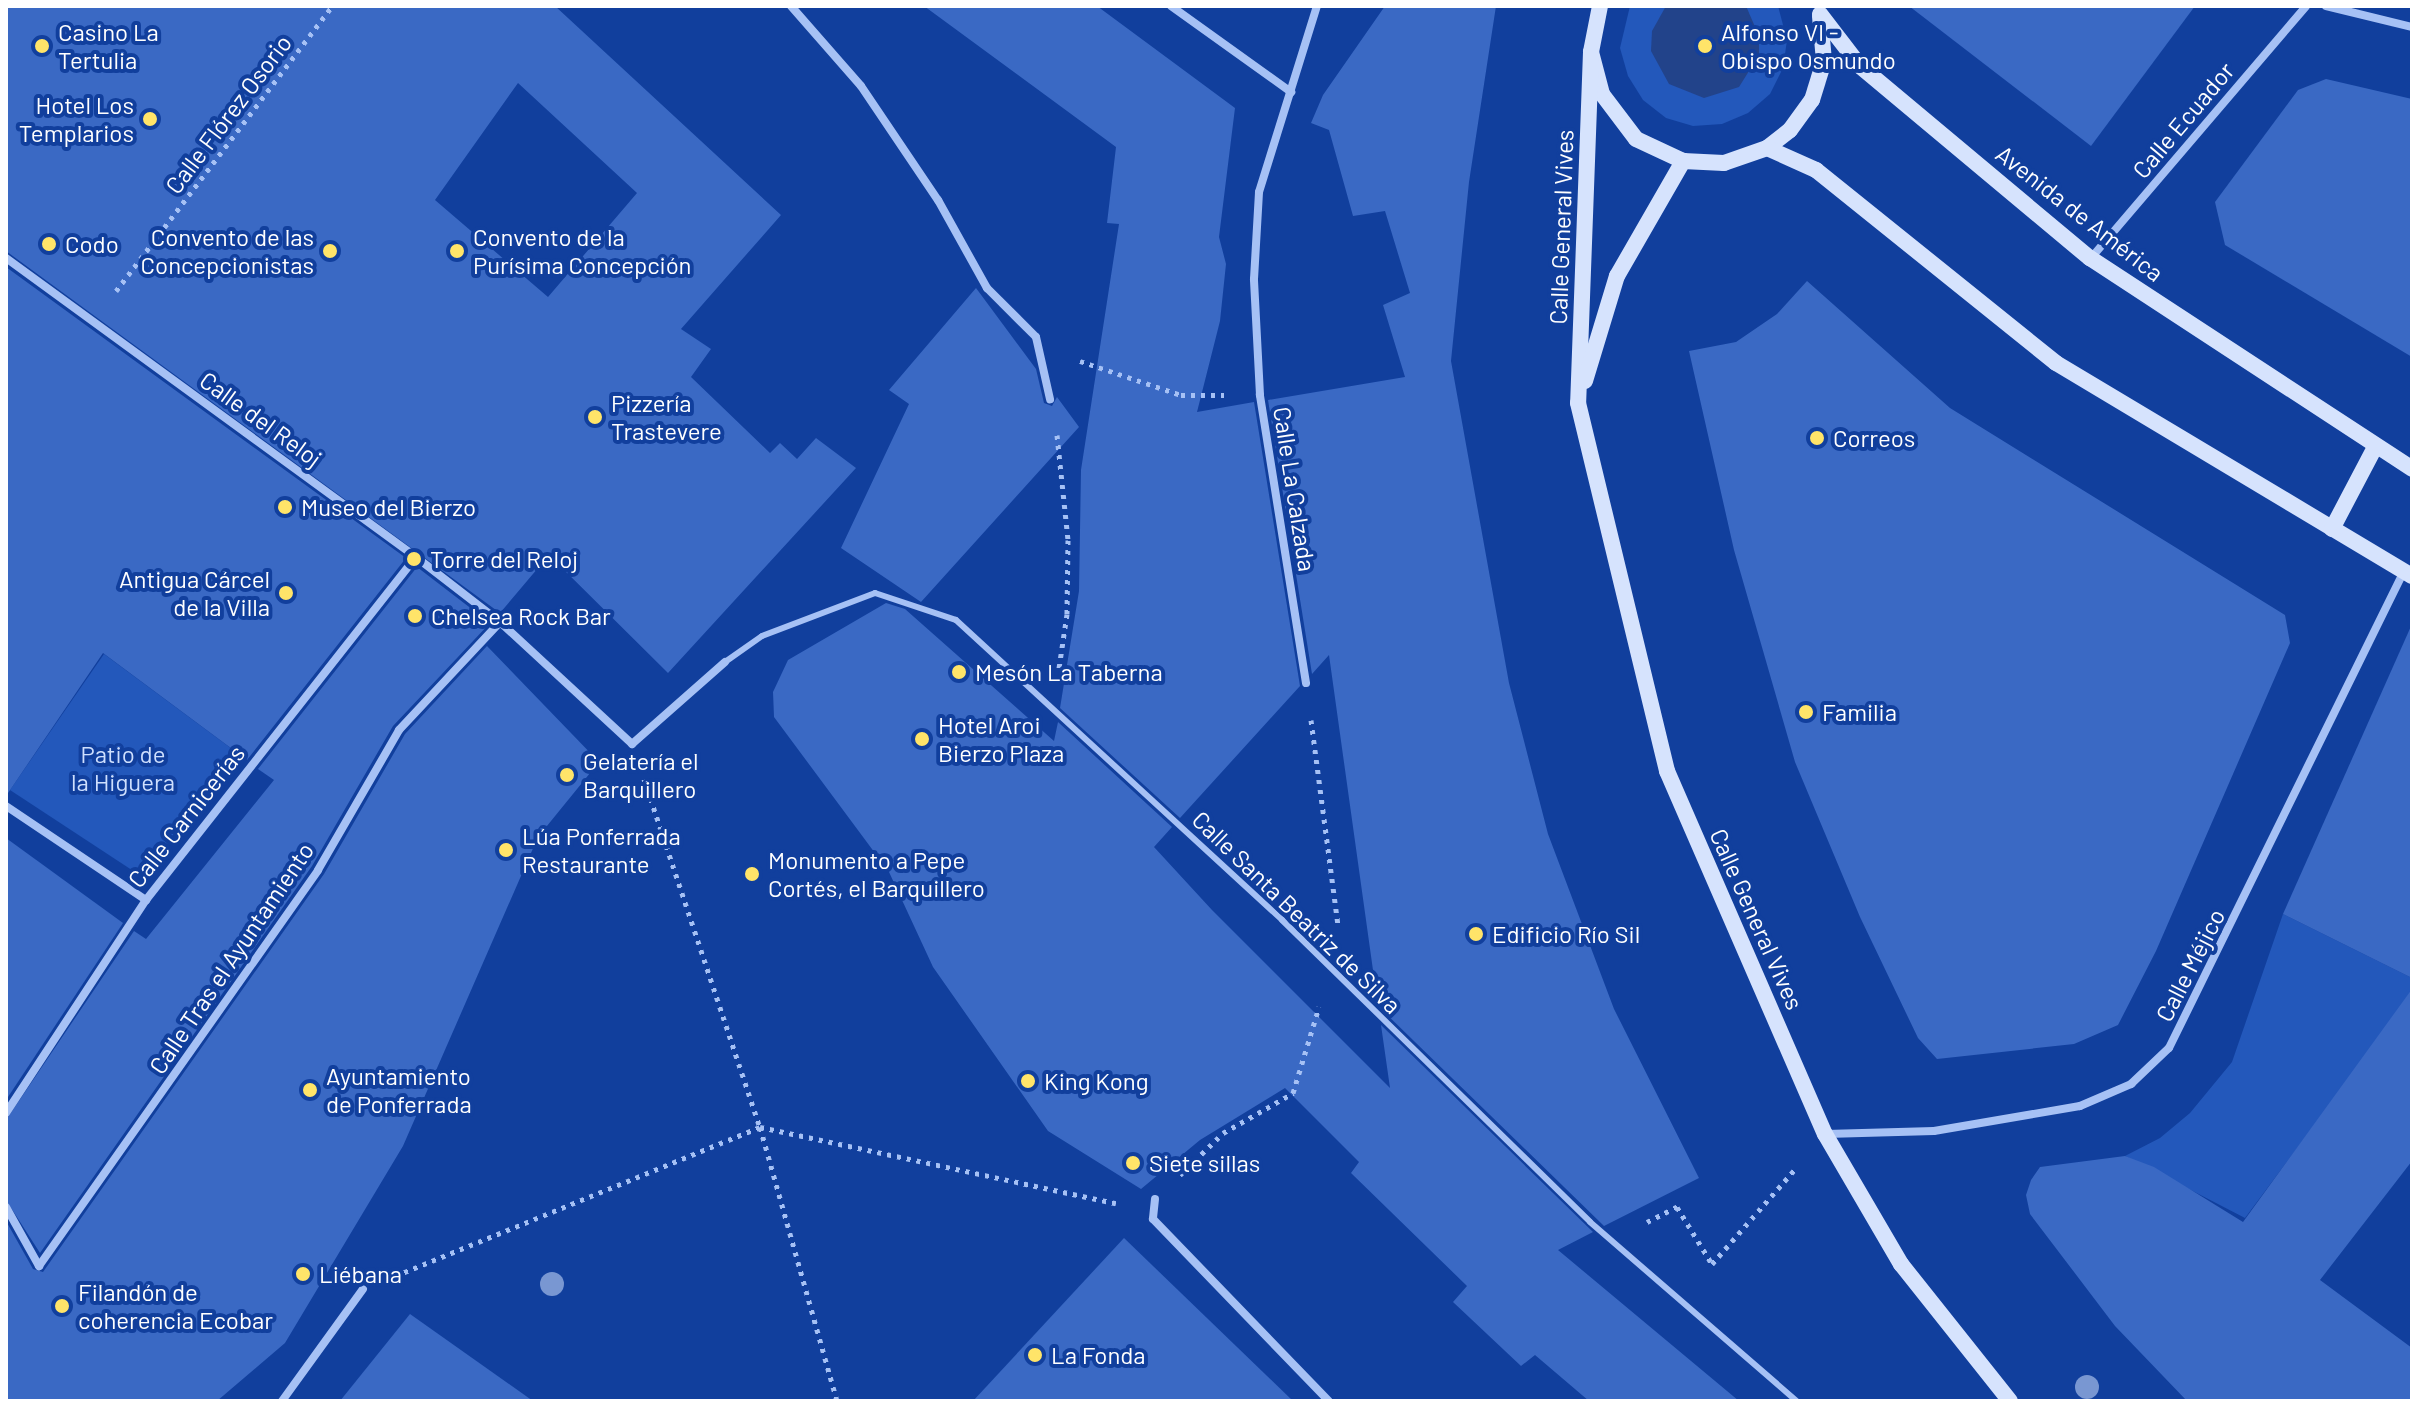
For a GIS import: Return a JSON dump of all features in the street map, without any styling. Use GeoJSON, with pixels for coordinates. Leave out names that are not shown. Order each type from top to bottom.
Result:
{"type":"FeatureCollection","features":[{"type":"Feature","properties":{"kind":"street"},"geometry":{"type":"LineString","coordinates":[[791,6],[861,86],[938,200],[987,288],[1036,337],[1050,399]]}},
{"type":"Feature","properties":{"kind":"street"},"geometry":{"type":"LineString","coordinates":[[1171,6],[1291,92]]}},
{"type":"Feature","properties":{"kind":"street","name":"Calle La Calzada"},"geometry":{"type":"LineString","coordinates":[[1306,683],[1260,395],[1254,279],[1259,192],[1317,6]]}},
{"type":"Feature","properties":{"kind":"street","name":"Calle General Vives"},"geometry":{"type":"LineString","coordinates":[[1600,6],[1591,52],[1578,403],[1667,771],[1825,1134],[1901,1264],[2010,1401]]}},
{"type":"Feature","properties":{"kind":"street","name":"Calle Ecuador"},"geometry":{"type":"LineString","coordinates":[[2090,258],[2306,6]]}},
{"type":"Feature","properties":{"kind":"street"},"geometry":{"type":"LineString","coordinates":[[2326,6],[2412,27]]}},
{"type":"Feature","properties":{"kind":"street"},"geometry":{"type":"LineString","coordinates":[[1591,52],[1602,94],[1616,118],[1636,139],[1683,161],[1724,163],[1767,148],[1790,130],[1812,100],[1824,61],[1818,10]]}},
{"type":"Feature","properties":{"kind":"street","name":"Avenida de América"},"geometry":{"type":"LineString","coordinates":[[1818,10],[1860,66],[2090,258],[2412,469]]}},
{"type":"Feature","properties":{"kind":"street"},"geometry":{"type":"LineString","coordinates":[[1767,148],[1816,170],[2056,363],[2408,574]]}},
{"type":"Feature","properties":{"kind":"street","name":"Calle General Vives"},"geometry":{"type":"LineString","coordinates":[[1578,403],[1617,276],[1683,161]]}},
{"type":"Feature","properties":{"kind":"street","name":"Calle del Reloj"},"geometry":{"type":"LineString","coordinates":[[6,258],[416,557],[500,622],[632,744]]}},
{"type":"Feature","properties":{"kind":"street"},"geometry":{"type":"LineString","coordinates":[[2332,529],[2375,447]]}},
{"type":"Feature","properties":{"kind":"street","name":"Calle Carnicerías"},"geometry":{"type":"LineString","coordinates":[[6,1113],[146,900],[416,557]]}},
{"type":"Feature","properties":{"kind":"street","name":"Calle Méjico"},"geometry":{"type":"LineString","coordinates":[[1825,1134],[1934,1131],[2080,1106],[2131,1084],[2169,1048],[2408,574]]}},
{"type":"Feature","properties":{"kind":"street","name":"Calle Tras el Ayuntamiento"},"geometry":{"type":"LineString","coordinates":[[6,1207],[39,1266],[318,870],[399,730],[500,622]]}},
{"type":"Feature","properties":{"kind":"street"},"geometry":{"type":"LineString","coordinates":[[632,744],[725,662]]}},
{"type":"Feature","properties":{"kind":"street"},"geometry":{"type":"LineString","coordinates":[[6,806],[146,900]]}},
{"type":"Feature","properties":{"kind":"street"},"geometry":{"type":"LineString","coordinates":[[1155,1199],[1153,1219],[1329,1401]]}},
{"type":"Feature","properties":{"kind":"street"},"geometry":{"type":"LineString","coordinates":[[282,1401],[363,1289]]}},
{"type":"Feature","properties":{"kind":"lane","name":"Calle Santa Beatriz de Silva"},"geometry":{"type":"LineString","coordinates":[[725,662],[762,636],[875,593],[956,620],[1049,703],[1330,968],[1610,1240],[1797,1401]]}},
{"type":"Feature","properties":{"kind":"path","name":"Calle Flórez Osorio"},"geometry":{"type":"LineString","coordinates":[[94,320],[332,6]]}},
{"type":"Feature","properties":{"kind":"path"},"geometry":{"type":"LineString","coordinates":[[1049,703],[1063,657],[1068,540],[1050,399],[1074,359],[1181,395],[1260,395]]}},
{"type":"Feature","properties":{"kind":"path"},"geometry":{"type":"LineString","coordinates":[[1306,683],[1346,984]]}},
{"type":"Feature","properties":{"kind":"path"},"geometry":{"type":"LineString","coordinates":[[632,744],[760,1127],[837,1401]]}},
{"type":"Feature","properties":{"kind":"path"},"geometry":{"type":"LineString","coordinates":[[363,1289],[760,1127],[1143,1209],[1223,1133],[1293,1093],[1330,968]]}},
{"type":"Feature","properties":{"kind":"path"},"geometry":{"type":"LineString","coordinates":[[1610,1240],[1677,1207],[1712,1264],[1825,1134]]}},
{"type":"Feature","properties":{"kind":"green space"},"geometry":{"type":"Polygon","coordinates":[[[1630,6],[1778,6],[1787,40],[1783,68],[1770,94],[1748,113],[1722,124],[1693,126],[1666,118],[1643,100],[1628,76],[1620,48],[1630,6]]]}},
{"type":"Feature","properties":{"kind":"green space","name":"Patio de la Higuera"},"geometry":{"type":"Polygon","coordinates":[[[104,654],[232,749],[144,878],[10,790],[104,654]]]}},
{"type":"Feature","properties":{"kind":"green space"},"geometry":{"type":"Polygon","coordinates":[[[2283,914],[2412,978],[2412,994],[2245,1218],[2125,1156],[2160,1138],[2190,1113],[2232,1062],[2283,914]]]}},
{"type":"Feature","properties":{"kind":"shaded area"},"geometry":{"type":"Polygon","coordinates":[[[1666,6],[1746,6],[1759,36],[1759,55],[1739,87],[1704,98],[1669,84],[1651,51],[1652,31],[1666,6]]]}},
{"type":"Feature","properties":{"kind":"building"},"geometry":{"type":"Polygon","coordinates":[[[6,6],[555,6],[781,215],[681,329],[711,349],[691,377],[770,453],[780,443],[797,459],[816,438],[856,468],[668,673],[549,555],[500,613],[6,251],[6,6]],[[518,83],[435,200],[548,297],[637,193],[518,83]]]}},
{"type":"Feature","properties":{"kind":"building"},"geometry":{"type":"Polygon","coordinates":[[[924,6],[1097,6],[1235,108],[1219,237],[1226,264],[1220,321],[1197,412],[1254,402],[1300,686],[1180,818],[1060,708],[1079,591],[1081,470],[1119,224],[1107,223],[1116,147],[924,6]]]}},
{"type":"Feature","properties":{"kind":"building"},"geometry":{"type":"Polygon","coordinates":[[[1385,6],[1496,6],[1469,182],[1451,361],[1509,683],[1548,834],[1614,1009],[1699,1178],[1604,1226],[1378,1006],[1329,655],[1312,674],[1268,400],[1405,377],[1383,305],[1410,293],[1385,211],[1353,216],[1329,130],[1311,123],[1323,95],[1385,6]]]}},
{"type":"Feature","properties":{"kind":"building"},"geometry":{"type":"Polygon","coordinates":[[[1909,6],[2195,6],[2091,146],[1909,6]]]}},
{"type":"Feature","properties":{"kind":"building"},"geometry":{"type":"Polygon","coordinates":[[[2326,79],[2412,99],[2412,357],[2225,245],[2215,202],[2298,90],[2326,79]]]}},
{"type":"Feature","properties":{"kind":"building"},"geometry":{"type":"Polygon","coordinates":[[[6,267],[406,558],[247,760],[103,653],[6,796],[6,267]]]}},
{"type":"Feature","properties":{"kind":"building"},"geometry":{"type":"Polygon","coordinates":[[[1807,281],[1950,408],[2285,615],[2290,643],[2156,951],[2118,1025],[2074,1044],[1937,1059],[1918,1038],[1860,917],[1795,762],[1734,550],[1689,351],[1736,342],[1777,314],[1807,281]]]}},
{"type":"Feature","properties":{"kind":"building"},"geometry":{"type":"Polygon","coordinates":[[[976,288],[1036,369],[1044,403],[1052,406],[1057,397],[1079,427],[921,602],[841,548],[909,404],[889,390],[976,288]]]}},
{"type":"Feature","properties":{"kind":"building"},"geometry":{"type":"Polygon","coordinates":[[[417,567],[490,623],[393,726],[312,866],[40,1253],[6,1200],[6,1120],[134,931],[146,939],[274,780],[258,769],[417,567]]]}},
{"type":"Feature","properties":{"kind":"building"},"geometry":{"type":"Polygon","coordinates":[[[886,603],[905,609],[1054,741],[1058,722],[1172,827],[1154,847],[1212,910],[1390,1088],[1381,1025],[1593,1232],[1558,1250],[1739,1401],[1589,1401],[1535,1355],[1521,1366],[1453,1302],[1467,1286],[1351,1173],[1359,1162],[1285,1088],[1200,1140],[1141,1189],[1048,1131],[933,967],[889,872],[774,717],[773,692],[788,660],[886,603]]]}},
{"type":"Feature","properties":{"kind":"building"},"geometry":{"type":"Polygon","coordinates":[[[2412,624],[2412,978],[2283,914],[2412,624]]]}},
{"type":"Feature","properties":{"kind":"building"},"geometry":{"type":"Polygon","coordinates":[[[487,646],[599,762],[538,837],[403,1146],[285,1343],[217,1401],[6,1401],[6,1221],[33,1269],[43,1272],[324,874],[405,734],[487,646]]]}},
{"type":"Feature","properties":{"kind":"building"},"geometry":{"type":"Polygon","coordinates":[[[6,838],[123,923],[6,1100],[6,838]]]}},
{"type":"Feature","properties":{"kind":"building"},"geometry":{"type":"Polygon","coordinates":[[[2412,989],[2412,1161],[2320,1280],[2412,1348],[2412,1401],[2187,1401],[2115,1326],[2030,1214],[2026,1195],[2031,1180],[2040,1167],[2125,1156],[2154,1167],[2243,1222],[2412,989]]]}},
{"type":"Feature","properties":{"kind":"building"},"geometry":{"type":"Polygon","coordinates":[[[1124,1238],[1293,1401],[973,1401],[1124,1238]]]}},
{"type":"Feature","properties":{"kind":"building"},"geometry":{"type":"Polygon","coordinates":[[[410,1314],[533,1401],[340,1401],[410,1314]]]}},
{"type":"Feature","properties":{"kind":"place","name":"Casino La Tertulia"},"geometry":{"type":"Point","coordinates":[42,46]}},
{"type":"Feature","properties":{"kind":"place","name":"Alfonso VI - Obispo Osmundo"},"geometry":{"type":"Point","coordinates":[1705,46]}},
{"type":"Feature","properties":{"kind":"place","name":"Hotel Los Templarios"},"geometry":{"type":"Point","coordinates":[150,119]}},
{"type":"Feature","properties":{"kind":"place","name":"Codo"},"geometry":{"type":"Point","coordinates":[49,244]}},
{"type":"Feature","properties":{"kind":"place","name":"Convento de las Concepcionistas"},"geometry":{"type":"Point","coordinates":[330,251]}},
{"type":"Feature","properties":{"kind":"place","name":"Convento de la Purísima Concepción"},"geometry":{"type":"Point","coordinates":[457,251]}},
{"type":"Feature","properties":{"kind":"place","name":"Pizzería Trastevere"},"geometry":{"type":"Point","coordinates":[595,417]}},
{"type":"Feature","properties":{"kind":"place","name":"Correos"},"geometry":{"type":"Point","coordinates":[1817,438]}},
{"type":"Feature","properties":{"kind":"place","name":"Museo del Bierzo"},"geometry":{"type":"Point","coordinates":[285,507]}},
{"type":"Feature","properties":{"kind":"place","name":"Torre del Reloj"},"geometry":{"type":"Point","coordinates":[414,559]}},
{"type":"Feature","properties":{"kind":"place","name":"Antigua Cárcel de la Villa"},"geometry":{"type":"Point","coordinates":[286,593]}},
{"type":"Feature","properties":{"kind":"place","name":"Chelsea Rock Bar"},"geometry":{"type":"Point","coordinates":[415,616]}},
{"type":"Feature","properties":{"kind":"place","name":"Mesón La Taberna"},"geometry":{"type":"Point","coordinates":[959,672]}},
{"type":"Feature","properties":{"kind":"place","name":"Familia"},"geometry":{"type":"Point","coordinates":[1806,712]}},
{"type":"Feature","properties":{"kind":"place","name":"Hotel Aroi Bierzo Plaza"},"geometry":{"type":"Point","coordinates":[922,739]}},
{"type":"Feature","properties":{"kind":"place","name":"Gelatería el Barquillero"},"geometry":{"type":"Point","coordinates":[567,775]}},
{"type":"Feature","properties":{"kind":"place","name":"Lúa Ponferrada Restaurante"},"geometry":{"type":"Point","coordinates":[506,850]}},
{"type":"Feature","properties":{"kind":"place","name":"Monumento a Pepe Cortés, el Barquillero"},"geometry":{"type":"Point","coordinates":[752,874]}},
{"type":"Feature","properties":{"kind":"place","name":"Edificio Río Sil"},"geometry":{"type":"Point","coordinates":[1476,934]}},
{"type":"Feature","properties":{"kind":"place","name":"King Kong"},"geometry":{"type":"Point","coordinates":[1028,1081]}},
{"type":"Feature","properties":{"kind":"place","name":"Ayuntamiento de Ponferrada"},"geometry":{"type":"Point","coordinates":[310,1090]}},
{"type":"Feature","properties":{"kind":"place","name":"Siete sillas"},"geometry":{"type":"Point","coordinates":[1133,1163]}},
{"type":"Feature","properties":{"kind":"place","name":"Liébana"},"geometry":{"type":"Point","coordinates":[303,1274]}},
{"type":"Feature","properties":{"kind":"place","name":"Filandón de coherencia Ecobar"},"geometry":{"type":"Point","coordinates":[62,1306]}},
{"type":"Feature","properties":{"kind":"place","name":"La Fonda"},"geometry":{"type":"Point","coordinates":[1035,1355]}}]}
